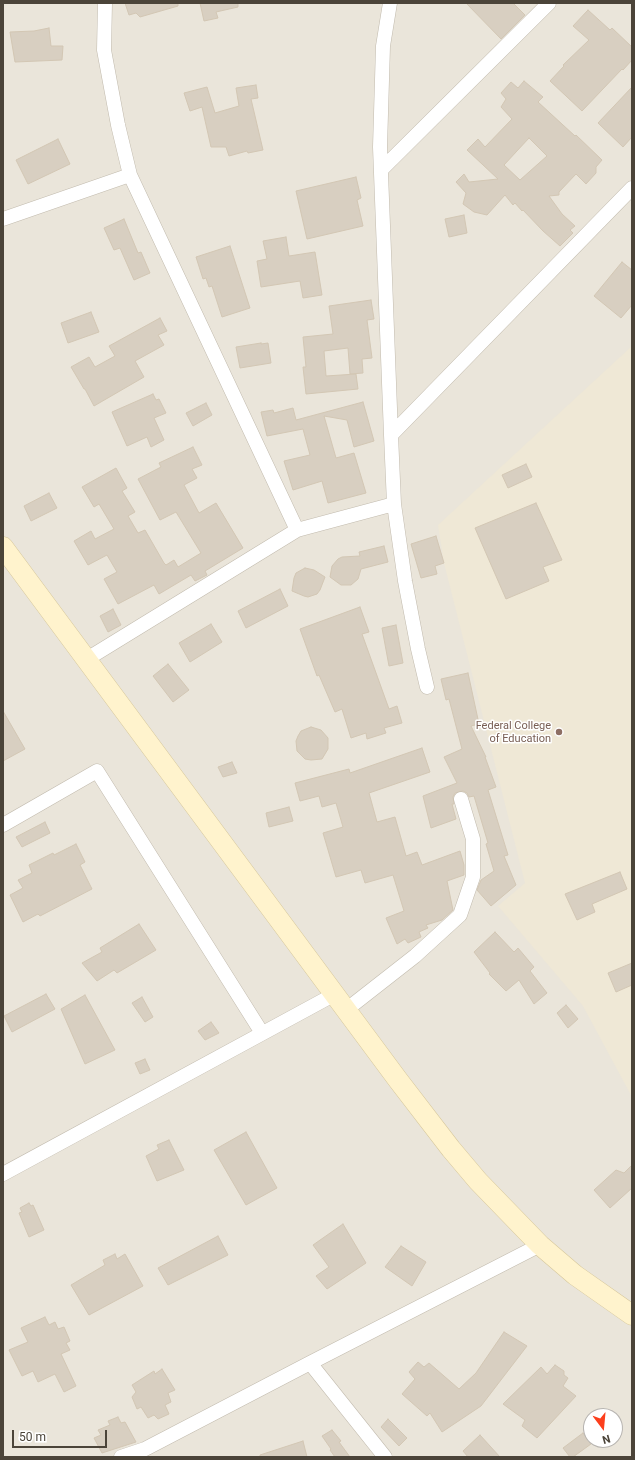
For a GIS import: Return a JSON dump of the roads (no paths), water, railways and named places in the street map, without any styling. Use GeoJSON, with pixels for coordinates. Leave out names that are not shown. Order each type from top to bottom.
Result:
{"type":"FeatureCollection","features":[{"type":"Feature","properties":{"kind":"main road"},"geometry":{"type":"LineString","coordinates":[[6,558],[87,659],[346,1010],[451,1148],[483,1186],[540,1245],[575,1274],[632,1315]]}},
{"type":"Feature","properties":{"kind":"street"},"geometry":{"type":"LineString","coordinates":[[105,3],[104,50],[118,125],[130,175],[297,530]]}},
{"type":"Feature","properties":{"kind":"street"},"geometry":{"type":"LineString","coordinates":[[390,3],[383,46],[380,147],[390,435],[394,504],[405,581],[418,649],[427,686]]}},
{"type":"Feature","properties":{"kind":"street"},"geometry":{"type":"LineString","coordinates":[[381,170],[549,3]]}},
{"type":"Feature","properties":{"kind":"street"},"geometry":{"type":"LineString","coordinates":[[3,219],[130,175]]}},
{"type":"Feature","properties":{"kind":"street"},"geometry":{"type":"LineString","coordinates":[[390,435],[632,188]]}},
{"type":"Feature","properties":{"kind":"street"},"geometry":{"type":"LineString","coordinates":[[87,659],[297,530],[394,504]]}},
{"type":"Feature","properties":{"kind":"street"},"geometry":{"type":"LineString","coordinates":[[3,825],[97,771],[262,1033]]}},
{"type":"Feature","properties":{"kind":"street"},"geometry":{"type":"LineString","coordinates":[[346,1010],[415,956],[460,914],[473,877],[473,840],[462,799]]}},
{"type":"Feature","properties":{"kind":"street"},"geometry":{"type":"LineString","coordinates":[[3,1174],[335,994]]}},
{"type":"Feature","properties":{"kind":"street"},"geometry":{"type":"LineString","coordinates":[[121,1457],[136,1455],[310,1363],[540,1245]]}},
{"type":"Feature","properties":{"kind":"street"},"geometry":{"type":"LineString","coordinates":[[310,1363],[385,1457]]}},
{"type":"Feature","properties":{"kind":"place","name":"Federal College of Education"},"geometry":{"type":"Point","coordinates":[559,732]}}]}
